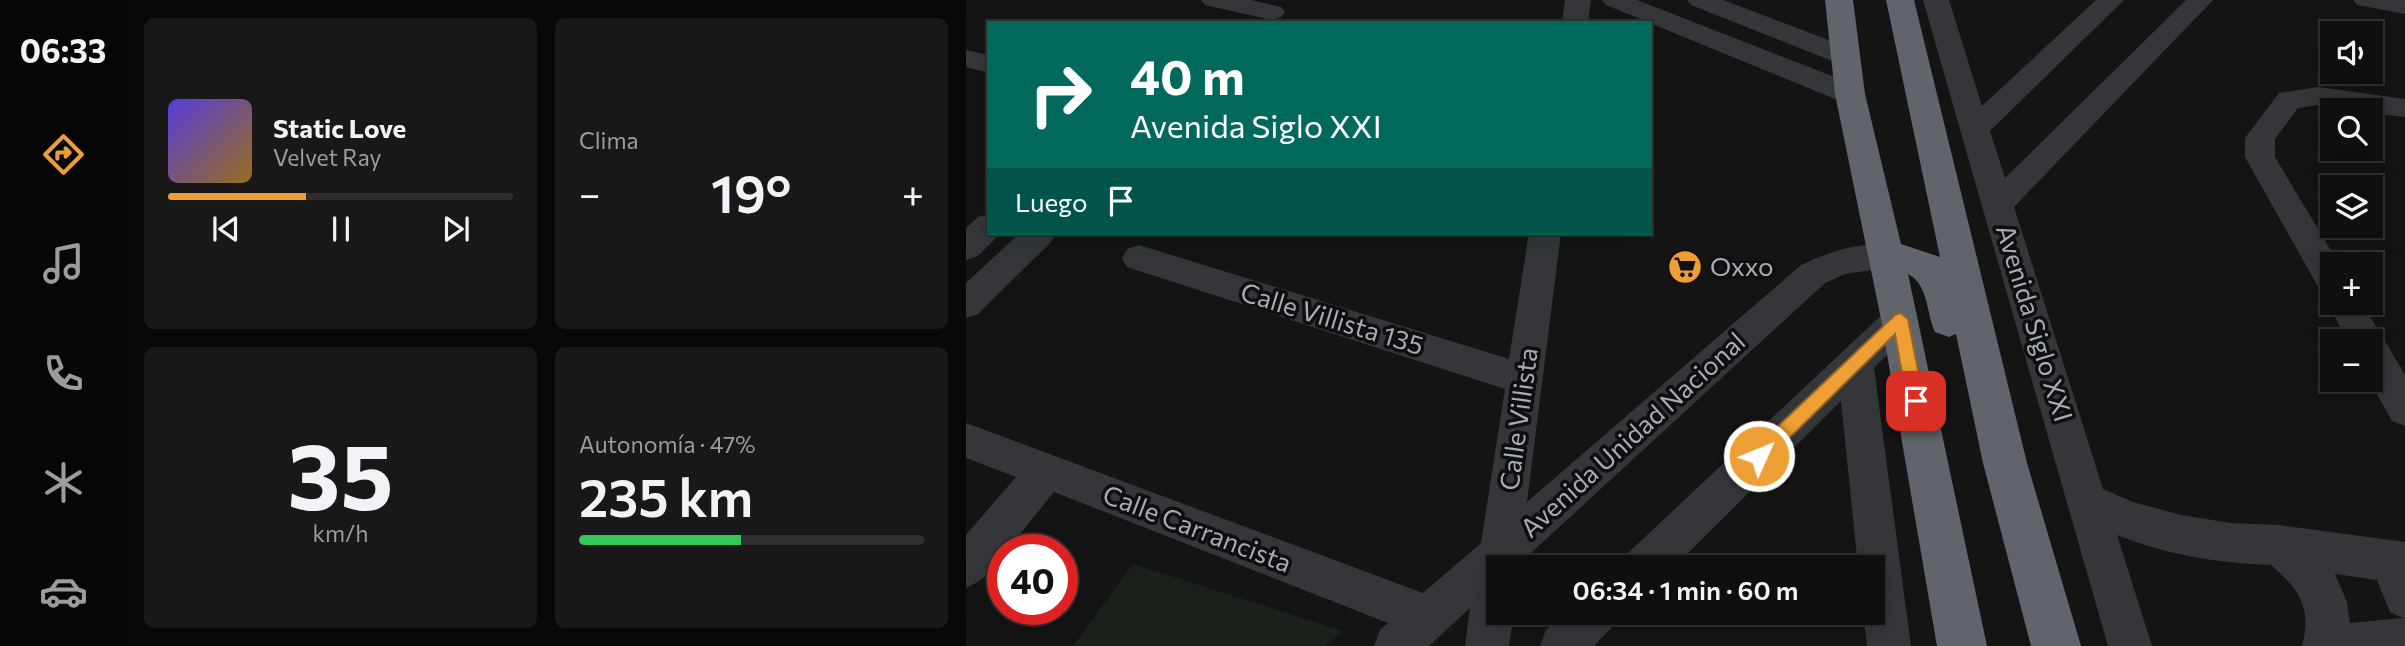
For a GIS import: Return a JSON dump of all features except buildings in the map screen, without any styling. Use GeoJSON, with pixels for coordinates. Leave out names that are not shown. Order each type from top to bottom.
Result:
{"type":"FeatureCollection","features":[{"type":"Feature","properties":{"kind":"highway"},"geometry":{"type":"LineString","coordinates":[[1839,0],[1850,94],[1900,319],[1962,646]]}},
{"type":"Feature","properties":{"kind":"highway","name":"Avenida Siglo XXI"},"geometry":{"type":"LineString","coordinates":[[1900,0],[2005,463],[2056,646]]}},
{"type":"Feature","properties":{"kind":"highway"},"geometry":{"type":"LineString","coordinates":[[1886,257],[1908,258],[1928,267],[1940,279],[1968,409],[1983,437],[2005,463]]}},
{"type":"Feature","properties":{"kind":"street"},"geometry":{"type":"LineString","coordinates":[[1214,0],[1272,12],[1263,21]]}},
{"type":"Feature","properties":{"kind":"street"},"geometry":{"type":"LineString","coordinates":[[1575,21],[1578,0]]}},
{"type":"Feature","properties":{"kind":"street"},"geometry":{"type":"LineString","coordinates":[[1615,0],[1850,94]]}},
{"type":"Feature","properties":{"kind":"street"},"geometry":{"type":"LineString","coordinates":[[1700,0],[1845,56]]}},
{"type":"Feature","properties":{"kind":"street","name":"Avenida Siglo XXI"},"geometry":{"type":"LineString","coordinates":[[1936,0],[2130,646]]}},
{"type":"Feature","properties":{"kind":"street"},"geometry":{"type":"LineString","coordinates":[[1976,128],[2111,0]]}},
{"type":"Feature","properties":{"kind":"street"},"geometry":{"type":"LineString","coordinates":[[1998,203],[2200,0]]}},
{"type":"Feature","properties":{"kind":"street"},"geometry":{"type":"LineString","coordinates":[[2366,0],[2405,6]]}},
{"type":"Feature","properties":{"kind":"street"},"geometry":{"type":"LineString","coordinates":[[966,58],[987,63]]}},
{"type":"Feature","properties":{"kind":"street"},"geometry":{"type":"LineString","coordinates":[[2320,261],[2260,158],[2260,138],[2289,100],[2318,96],[2405,108]]}},
{"type":"Feature","properties":{"kind":"street"},"geometry":{"type":"LineString","coordinates":[[966,209],[987,215]]}},
{"type":"Feature","properties":{"kind":"street"},"geometry":{"type":"LineString","coordinates":[[966,247],[987,228]]}},
{"type":"Feature","properties":{"kind":"street"},"geometry":{"type":"LineString","coordinates":[[966,304],[1038,235]]}},
{"type":"Feature","properties":{"kind":"street","name":"Calle Villista"},"geometry":{"type":"LineString","coordinates":[[1499,555],[1545,235]]}},
{"type":"Feature","properties":{"kind":"street","name":"Avenida Unidad Nacional"},"geometry":{"type":"LineString","coordinates":[[1499,555],[1813,274],[1840,262],[1886,257]]}},
{"type":"Feature","properties":{"kind":"street","name":"Calle Villista 135"},"geometry":{"type":"LineString","coordinates":[[1139,258],[1524,379]]}},
{"type":"Feature","properties":{"kind":"street"},"geometry":{"type":"LineString","coordinates":[[1656,555],[1900,319]]}},
{"type":"Feature","properties":{"kind":"street"},"geometry":{"type":"LineString","coordinates":[[1855,364],[1889,646]]}},
{"type":"Feature","properties":{"kind":"street"},"geometry":{"type":"LineString","coordinates":[[2383,370],[2403,402]]}},
{"type":"Feature","properties":{"kind":"street","name":"Calle Carrancista"},"geometry":{"type":"LineString","coordinates":[[966,440],[1428,617]]}},
{"type":"Feature","properties":{"kind":"street"},"geometry":{"type":"LineString","coordinates":[[966,567],[1047,471]]}},
{"type":"Feature","properties":{"kind":"street"},"geometry":{"type":"LineString","coordinates":[[2087,502],[2131,521],[2181,535],[2231,543],[2279,545],[2403,574]]}},
{"type":"Feature","properties":{"kind":"street"},"geometry":{"type":"LineString","coordinates":[[2279,545],[2313,576],[2324,596],[2329,624],[2324,646]]}},
{"type":"Feature","properties":{"kind":"street","name":"Avenida Unidad Nacional"},"geometry":{"type":"LineString","coordinates":[[1396,646],[1486,566]]}},
{"type":"Feature","properties":{"kind":"street","name":"Calle Villista"},"geometry":{"type":"LineString","coordinates":[[1487,646],[1490,625]]}},
{"type":"Feature","properties":{"kind":"street"},"geometry":{"type":"LineString","coordinates":[[1562,646],[1584,625]]}},
{"type":"Feature","properties":{"kind":"street"},"geometry":{"type":"LineString","coordinates":[[2347,646],[2405,640]]}},
{"type":"Feature","properties":{"kind":"shaded area"},"geometry":{"type":"Polygon","coordinates":[[[1133,564],[1343,631],[1326,646],[1073,646],[1133,564]]]}},
{"type":"Feature","properties":{"kind":"place","name":"Oxxo"},"geometry":{"type":"Point","coordinates":[1685,267]}},
{"type":"Feature","properties":{"kind":"route"},"geometry":{"type":"LineString","coordinates":[[1759,456],[1900,319],[1916,401]]}}]}
